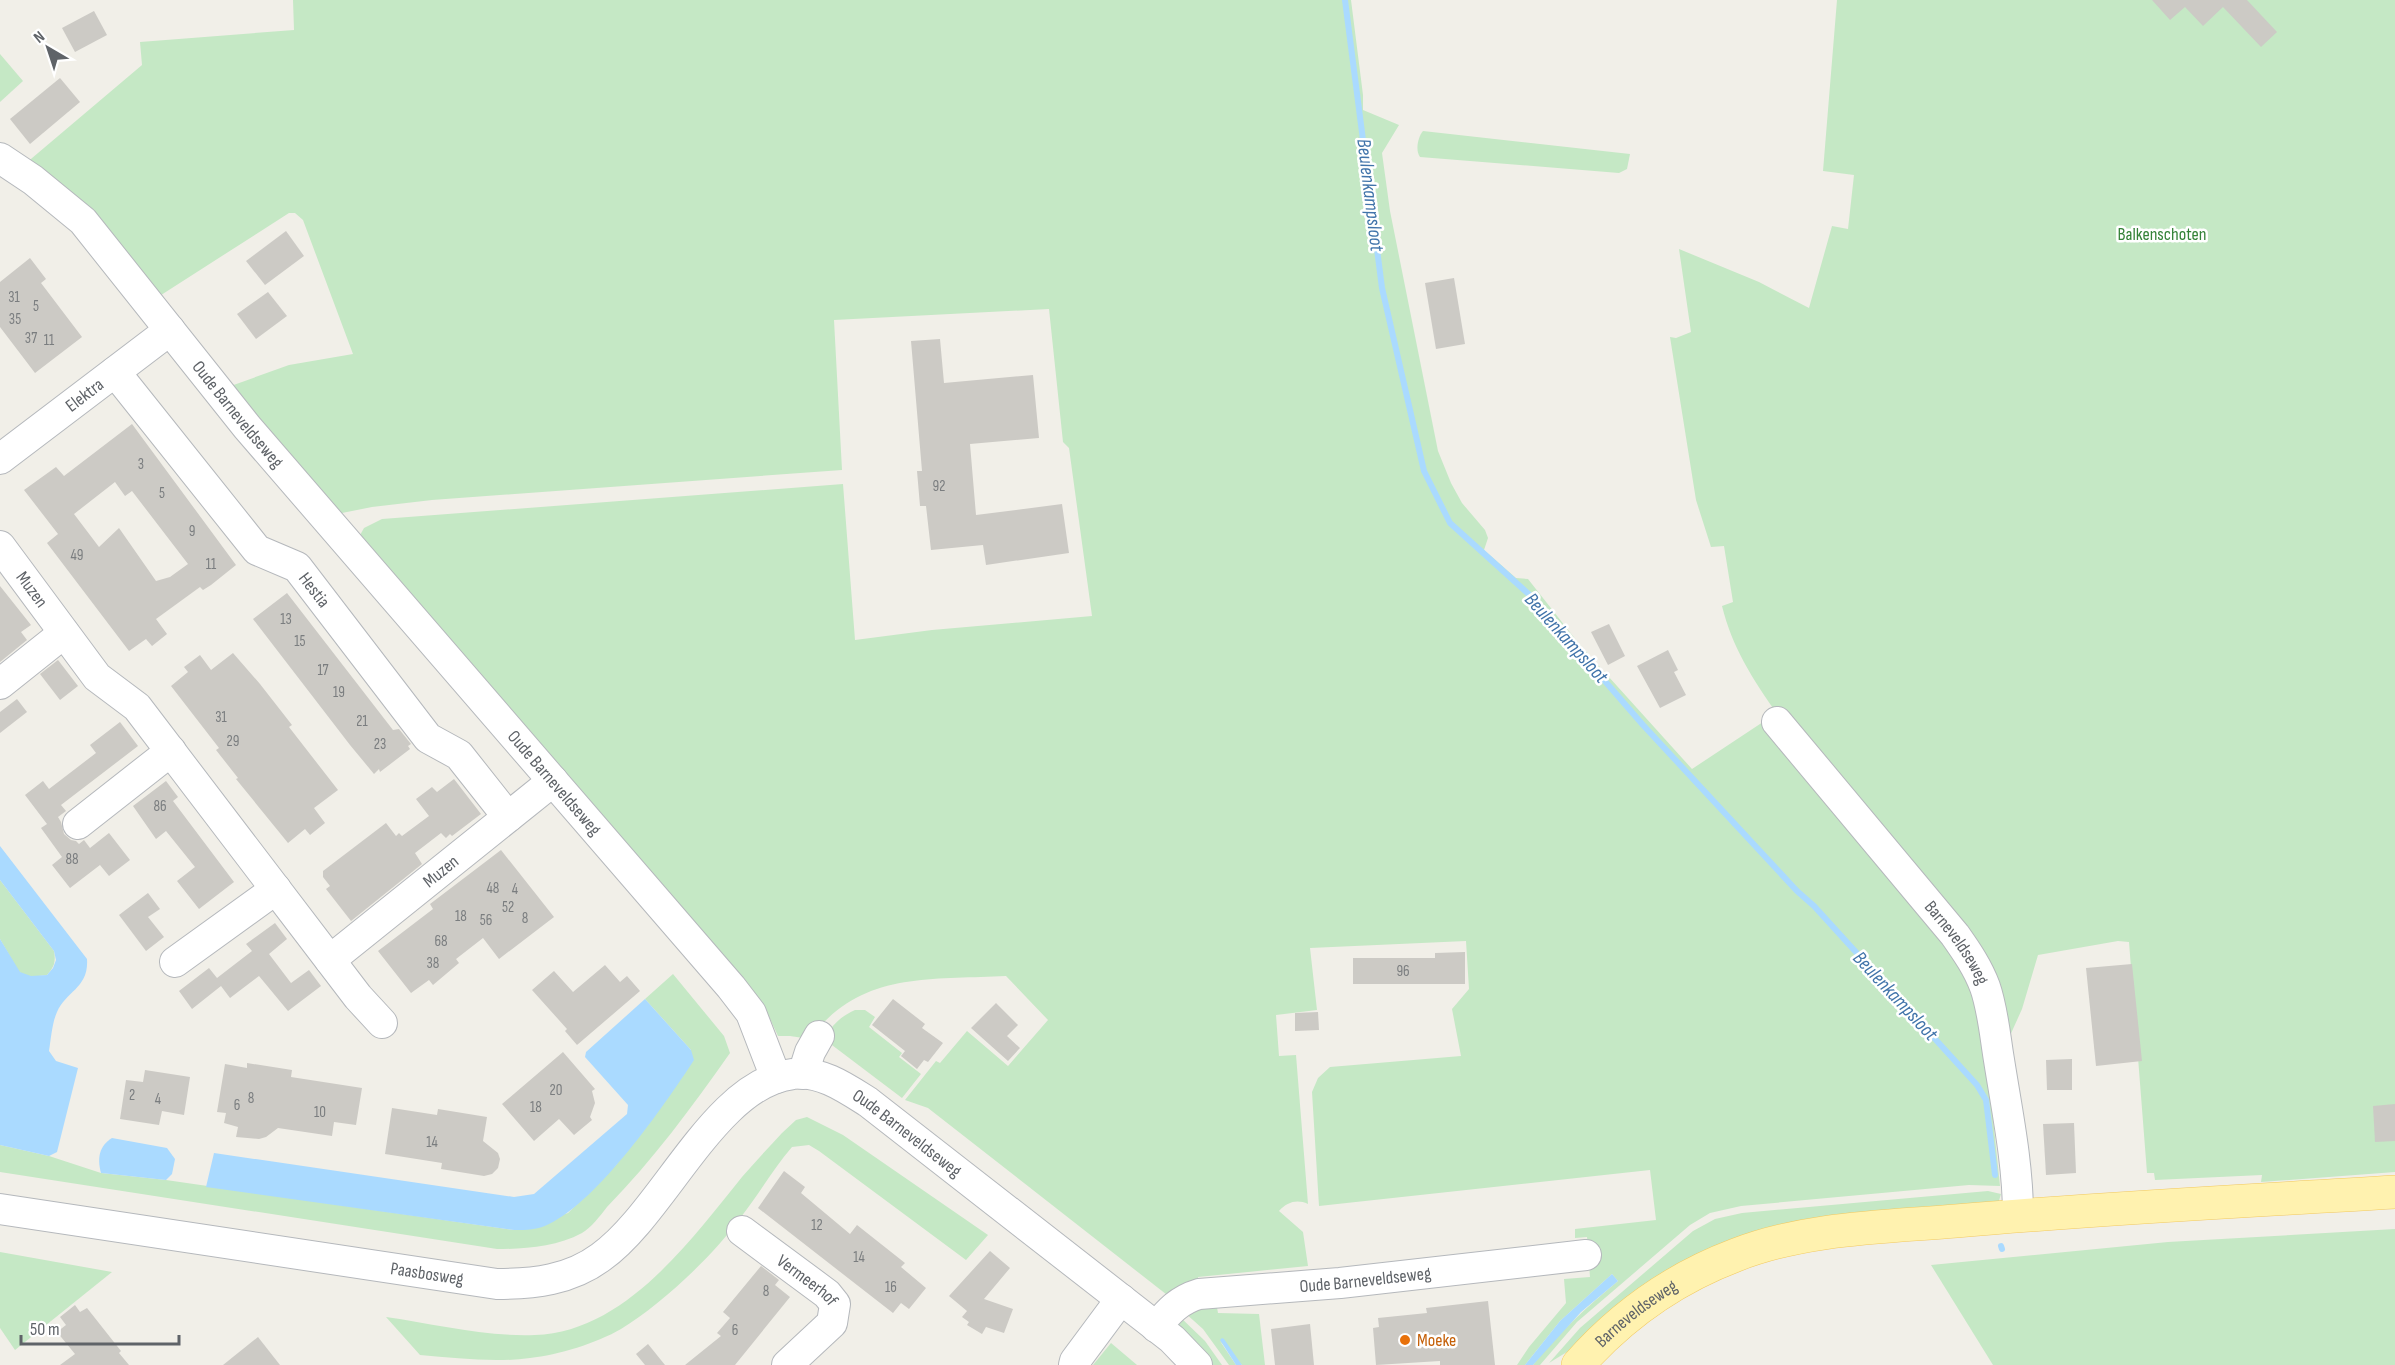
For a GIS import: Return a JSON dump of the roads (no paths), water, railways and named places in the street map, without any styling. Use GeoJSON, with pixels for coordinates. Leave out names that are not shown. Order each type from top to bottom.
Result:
{"type":"FeatureCollection","features":[{"type":"Feature","properties":{"kind":"main road","name":"Barneveldseweg"},"geometry":{"type":"LineString","coordinates":[[1578,1365],[1607,1335],[1652,1298],[1710,1265],[1738,1254],[1805,1236],[2018,1215],[2395,1192]]}},
{"type":"Feature","properties":{"kind":"street","name":"Oude Barneveldseweg"},"geometry":{"type":"LineString","coordinates":[[0,158],[33,180],[82,221],[247,427],[745,1003],[764,1044],[789,1076],[822,1077],[843,1086],[868,1102],[1121,1299],[1187,1352],[1197,1365]]}},
{"type":"Feature","properties":{"kind":"street","name":"Elektra"},"geometry":{"type":"LineString","coordinates":[[0,459],[170,330]]}},
{"type":"Feature","properties":{"kind":"street","name":"Hestia"},"geometry":{"type":"LineString","coordinates":[[115,372],[257,550],[297,567],[428,738],[459,755],[508,817]]}},
{"type":"Feature","properties":{"kind":"street","name":"Muzen"},"geometry":{"type":"LineString","coordinates":[[0,546],[97,677],[137,706],[358,997],[382,1023]]}},
{"type":"Feature","properties":{"kind":"street"},"geometry":{"type":"LineString","coordinates":[[0,684],[64,633]]}},
{"type":"Feature","properties":{"kind":"street","name":"Barneveldseweg"},"geometry":{"type":"LineString","coordinates":[[1777,722],[1955,935],[1977,970],[1992,1016],[2018,1192],[2018,1215]]}},
{"type":"Feature","properties":{"kind":"street"},"geometry":{"type":"LineString","coordinates":[[78,824],[171,751]]}},
{"type":"Feature","properties":{"kind":"street","name":"Muzen"},"geometry":{"type":"LineString","coordinates":[[330,960],[553,781]]}},
{"type":"Feature","properties":{"kind":"street"},"geometry":{"type":"LineString","coordinates":[[175,962],[276,889]]}},
{"type":"Feature","properties":{"kind":"street"},"geometry":{"type":"LineString","coordinates":[[789,1076],[810,1052],[819,1036]]}},
{"type":"Feature","properties":{"kind":"street","name":"Paasbosweg"},"geometry":{"type":"LineString","coordinates":[[0,1209],[497,1284],[545,1282],[582,1268],[600,1258],[624,1238],[741,1096],[789,1076]]}},
{"type":"Feature","properties":{"kind":"street","name":"Vermeerhof"},"geometry":{"type":"LineString","coordinates":[[742,1231],[827,1294],[835,1304],[832,1323],[787,1365]]}},
{"type":"Feature","properties":{"kind":"street","name":"Oude Barneveldseweg"},"geometry":{"type":"LineString","coordinates":[[1156,1327],[1173,1307],[1185,1298],[1199,1294],[1340,1283],[1586,1256]]}},
{"type":"Feature","properties":{"kind":"street"},"geometry":{"type":"LineString","coordinates":[[1074,1365],[1074,1361],[1121,1299]]}},
{"type":"Feature","properties":{"kind":"water"},"geometry":{"type":"Polygon","coordinates":[[[0,846],[87,959],[87,969],[81,983],[61,1005],[53,1026],[49,1051],[56,1061],[78,1068],[57,1152],[49,1156],[0,1145],[0,939],[20,972],[31,976],[47,975],[56,960],[54,951],[0,880],[0,846]]]}},
{"type":"Feature","properties":{"kind":"water"},"geometry":{"type":"Polygon","coordinates":[[[645,999],[691,1050],[694,1060],[666,1102],[609,1174],[568,1212],[545,1226],[514,1230],[206,1187],[214,1153],[514,1197],[534,1194],[627,1114],[628,1105],[585,1057],[586,1052],[645,999]]]}},
{"type":"Feature","properties":{"kind":"water"},"geometry":{"type":"Polygon","coordinates":[[[112,1138],[167,1148],[175,1159],[172,1174],[166,1180],[101,1173],[100,1153],[104,1145],[112,1138]]]}},
{"type":"Feature","properties":{"kind":"water"},"geometry":{"type":"Polygon","coordinates":[[[1612,1274],[1618,1281],[1581,1312],[1533,1365],[1525,1365],[1560,1321],[1612,1274]]]}},
{"type":"Feature","properties":{"kind":"water"},"geometry":{"type":"Polygon","coordinates":[[[1222,1338],[1242,1365],[1236,1365],[1220,1340],[1222,1338]]]}},
{"type":"Feature","properties":{"kind":"waterway","name":"Beulenkampsloot"},"geometry":{"type":"LineString","coordinates":[[1345,0],[1382,288],[1424,471],[1450,523],[1532,597],[1643,725],[1797,891],[1814,906],[1977,1085],[1986,1100],[1995,1175]]}},
{"type":"Feature","properties":{"kind":"place","name":"Moeke"},"geometry":{"type":"Point","coordinates":[1405,1340]}},
{"type":"Feature","properties":{"kind":"park label","name":"Balkenschoten"},"geometry":{"type":"Point","coordinates":[2162,234]}}]}
